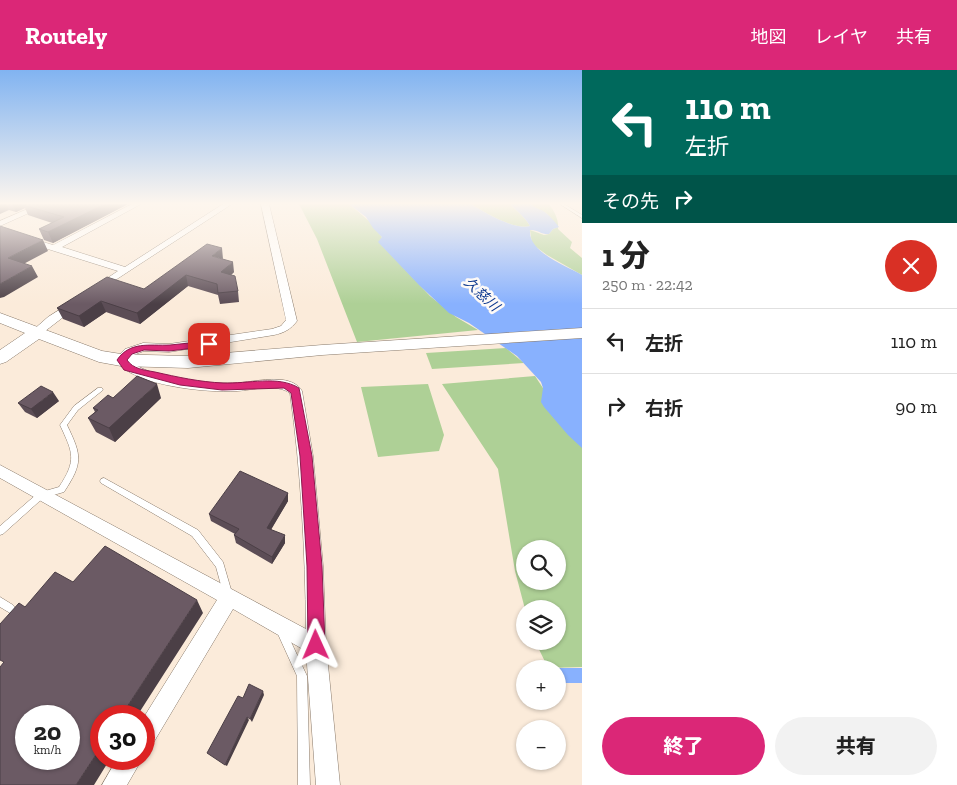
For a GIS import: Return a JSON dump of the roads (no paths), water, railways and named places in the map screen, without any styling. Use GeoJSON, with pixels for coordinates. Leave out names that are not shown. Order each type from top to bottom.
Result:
{"type":"FeatureCollection","features":[{"type":"Feature","properties":{"kind":"street"},"geometry":{"type":"LineString","coordinates":[[20,237],[126,270]]}},
{"type":"Feature","properties":{"kind":"street"},"geometry":{"type":"LineString","coordinates":[[54,248],[74,237]]}},
{"type":"Feature","properties":{"kind":"street"},"geometry":{"type":"LineString","coordinates":[[0,358],[36,333],[52,319],[176,237]]}},
{"type":"Feature","properties":{"kind":"street"},"geometry":{"type":"LineString","coordinates":[[122,360],[129,352],[143,347],[169,348],[209,344],[285,328],[292,321],[273,237]]}},
{"type":"Feature","properties":{"kind":"street"},"geometry":{"type":"LineString","coordinates":[[0,318],[99,356],[122,360],[188,362],[322,350],[582,333]]}},
{"type":"Feature","properties":{"kind":"street"},"geometry":{"type":"LineString","coordinates":[[122,360],[127,368],[180,382],[222,387],[286,385],[296,391],[306,456],[314,566],[316,645],[328,785]]}},
{"type":"Feature","properties":{"kind":"street"},"geometry":{"type":"LineString","coordinates":[[0,471],[316,645]]}},
{"type":"Feature","properties":{"kind":"street"},"geometry":{"type":"LineString","coordinates":[[155,719],[229,598]]}},
{"type":"Feature","properties":{"kind":"street"},"geometry":{"type":"LineString","coordinates":[[114,785],[123,770]]}},
{"type":"Feature","properties":{"kind":"lane"},"geometry":{"type":"LineString","coordinates":[[0,531],[41,495],[61,490],[73,474],[77,452],[63,425],[76,408],[100,390]]}},
{"type":"Feature","properties":{"kind":"lane"},"geometry":{"type":"LineString","coordinates":[[104,481],[195,533],[220,566],[229,598]]}},
{"type":"Feature","properties":{"kind":"lane"},"geometry":{"type":"LineString","coordinates":[[0,602],[10,608]]}},
{"type":"Feature","properties":{"kind":"lane"},"geometry":{"type":"LineString","coordinates":[[279,625],[302,676],[304,785]]}},
{"type":"Feature","properties":{"kind":"water","name":"久慈川"},"geometry":{"type":"Polygon","coordinates":[[[382,237],[531,237],[535,245],[549,257],[582,275],[582,448],[544,407],[541,402],[543,388],[541,382],[517,356],[469,323],[449,313],[378,242],[382,237]]]}},
{"type":"Feature","properties":{"kind":"water"},"geometry":{"type":"Polygon","coordinates":[[[566,668],[582,668],[582,683],[566,683],[566,668]]]}}]}
